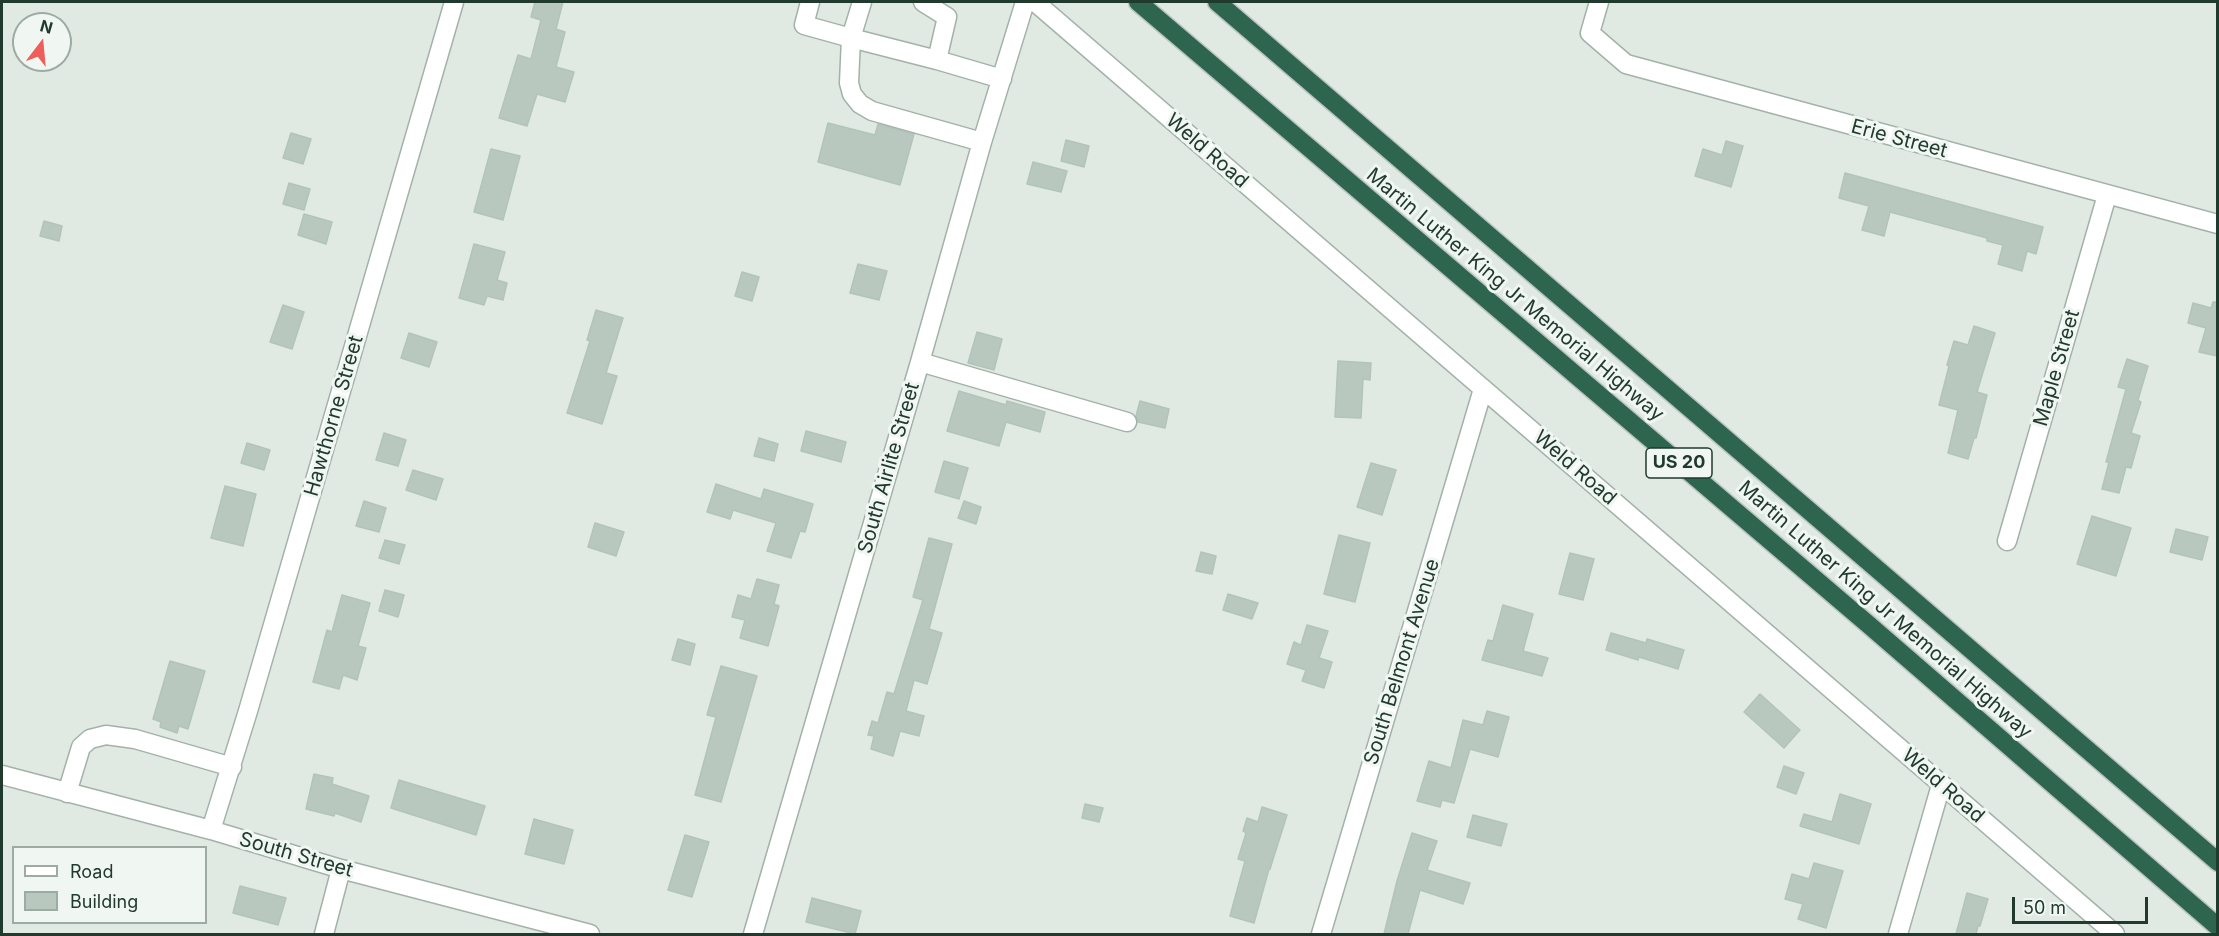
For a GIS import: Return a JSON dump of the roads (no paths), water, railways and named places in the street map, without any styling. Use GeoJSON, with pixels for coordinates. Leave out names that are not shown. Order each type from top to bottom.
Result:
{"type":"FeatureCollection","features":[{"type":"Feature","properties":{"kind":"highway","name":"Martin Luther King Jr Memorial Highway"},"geometry":{"type":"LineString","coordinates":[[1138,2],[1860,618],[2217,927]]}},
{"type":"Feature","properties":{"kind":"highway","name":"Martin Luther King Jr Memorial Highway"},"geometry":{"type":"LineString","coordinates":[[1217,2],[2217,862]]}},
{"type":"Feature","properties":{"kind":"street","name":"Hawthorne Street"},"geometry":{"type":"LineString","coordinates":[[211,830],[232,767],[454,2]]}},
{"type":"Feature","properties":{"kind":"street"},"geometry":{"type":"LineString","coordinates":[[810,2],[804,25],[1002,79]]}},
{"type":"Feature","properties":{"kind":"street"},"geometry":{"type":"LineString","coordinates":[[862,2],[851,38],[849,83],[852,94],[860,104],[872,111],[982,142]]}},
{"type":"Feature","properties":{"kind":"street"},"geometry":{"type":"LineString","coordinates":[[923,2],[947,17],[937,60]]}},
{"type":"Feature","properties":{"kind":"street","name":"South Airlite Street"},"geometry":{"type":"LineString","coordinates":[[753,934],[982,142],[1025,2]]}},
{"type":"Feature","properties":{"kind":"street","name":"Weld Road"},"geometry":{"type":"LineString","coordinates":[[1035,2],[2115,934]]}},
{"type":"Feature","properties":{"kind":"street","name":"Erie Street"},"geometry":{"type":"LineString","coordinates":[[1599,2],[1590,33],[1626,64],[2217,224]]}},
{"type":"Feature","properties":{"kind":"street","name":"Maple Street"},"geometry":{"type":"LineString","coordinates":[[2007,541],[2107,195]]}},
{"type":"Feature","properties":{"kind":"street"},"geometry":{"type":"LineString","coordinates":[[920,362],[1127,422]]}},
{"type":"Feature","properties":{"kind":"street","name":"South Belmont Avenue"},"geometry":{"type":"LineString","coordinates":[[1321,934],[1483,389]]}},
{"type":"Feature","properties":{"kind":"street"},"geometry":{"type":"LineString","coordinates":[[67,793],[81,747],[90,739],[106,735],[135,739],[232,767]]}},
{"type":"Feature","properties":{"kind":"street","name":"South Street"},"geometry":{"type":"LineString","coordinates":[[2,775],[211,830],[341,869],[590,934]]}},
{"type":"Feature","properties":{"kind":"street"},"geometry":{"type":"LineString","coordinates":[[1898,934],[1941,784]]}},
{"type":"Feature","properties":{"kind":"street"},"geometry":{"type":"LineString","coordinates":[[324,934],[341,869]]}}]}
